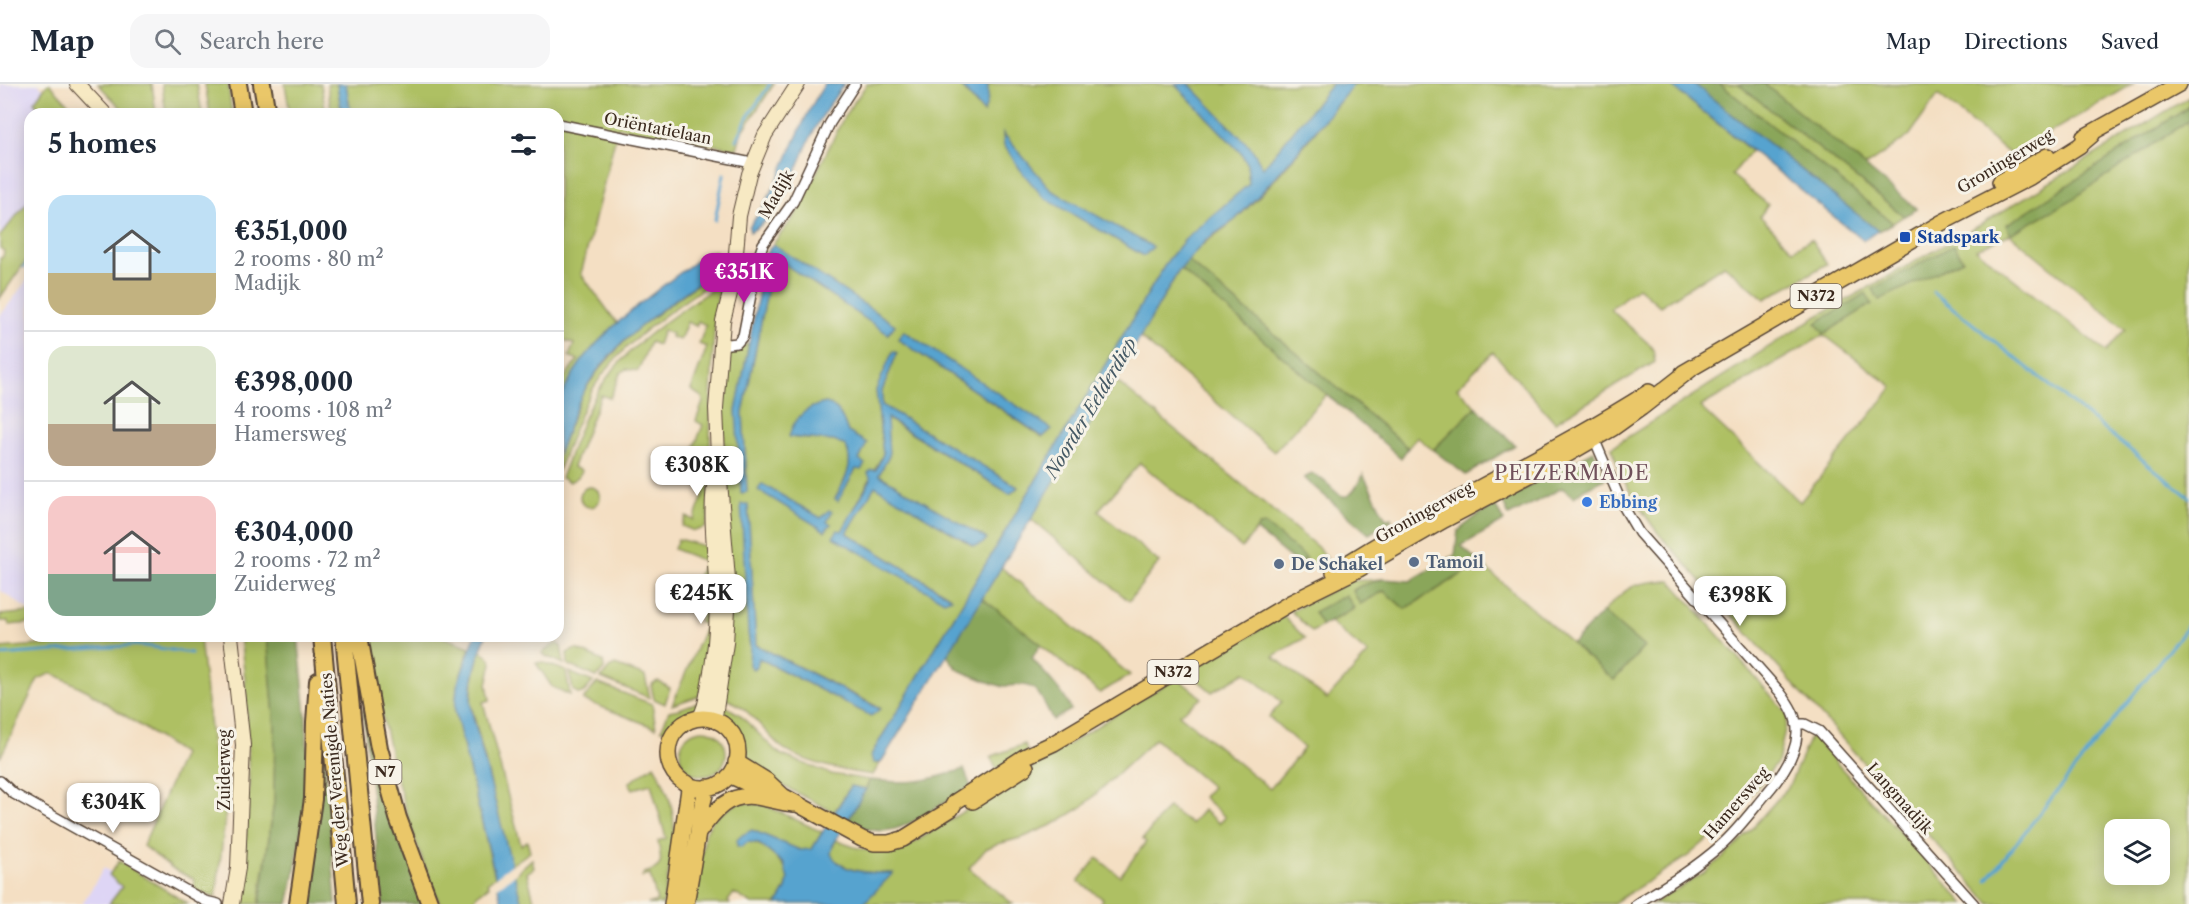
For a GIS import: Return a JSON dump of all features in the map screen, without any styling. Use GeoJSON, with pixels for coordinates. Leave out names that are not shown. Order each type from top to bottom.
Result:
{"type":"FeatureCollection","features":[{"type":"Feature","properties":{"kind":"highway"},"geometry":{"type":"LineString","coordinates":[[238,84],[242,108]]}},
{"type":"Feature","properties":{"kind":"highway"},"geometry":{"type":"LineString","coordinates":[[262,84],[266,108]]}},
{"type":"Feature","properties":{"kind":"highway"},"geometry":{"type":"LineString","coordinates":[[272,84],[277,108]]}},
{"type":"Feature","properties":{"kind":"highway"},"geometry":{"type":"LineString","coordinates":[[298,904],[313,799],[315,722],[322,642]]}},
{"type":"Feature","properties":{"kind":"highway","name":"Weg der Verenigde Naties"},"geometry":{"type":"LineString","coordinates":[[322,642],[347,904]]}},
{"type":"Feature","properties":{"kind":"highway","name":"Weg der Verenigde Naties"},"geometry":{"type":"LineString","coordinates":[[345,642],[370,904]]}},
{"type":"Feature","properties":{"kind":"highway","name":"N7"},"geometry":{"type":"LineString","coordinates":[[360,642],[379,748],[398,818],[430,904]]}},
{"type":"Feature","properties":{"kind":"main road"},"geometry":{"type":"LineString","coordinates":[[77,84],[99,108]]}},
{"type":"Feature","properties":{"kind":"main road"},"geometry":{"type":"LineString","coordinates":[[716,721],[729,591],[716,408],[723,321],[734,278],[737,257],[736,237],[752,163],[765,135],[798,84]]}},
{"type":"Feature","properties":{"kind":"main road","name":"Groningerweg"},"geometry":{"type":"LineString","coordinates":[[736,762],[767,781],[783,796],[869,842],[892,843],[906,838],[951,809],[955,802],[992,777],[1033,752],[1054,743],[1292,602],[1354,560],[1439,509],[1592,434],[1665,381],[1691,369],[1941,223],[2024,168],[2076,140],[2092,135],[2179,84]]}},
{"type":"Feature","properties":{"kind":"main road"},"geometry":{"type":"LineString","coordinates":[[699,718],[711,678],[717,629],[712,527],[713,493],[718,457]]}},
{"type":"Feature","properties":{"kind":"main road","name":"Zuiderweg"},"geometry":{"type":"LineString","coordinates":[[232,642],[243,745],[238,868],[232,904]]}},
{"type":"Feature","properties":{"kind":"main road"},"geometry":{"type":"LineString","coordinates":[[699,718],[716,721],[726,727],[733,736],[737,750],[736,762],[728,777],[718,784],[707,787],[687,783],[673,769],[669,758],[669,747],[678,728],[687,722],[699,718]]}},
{"type":"Feature","properties":{"kind":"main road","name":"Groningerweg"},"geometry":{"type":"LineString","coordinates":[[728,777],[733,777],[762,791],[783,796]]}},
{"type":"Feature","properties":{"kind":"main road"},"geometry":{"type":"LineString","coordinates":[[672,904],[684,830],[689,789],[687,783]]}},
{"type":"Feature","properties":{"kind":"main road","name":"N372"},"geometry":{"type":"LineString","coordinates":[[686,904],[700,814],[707,787]]}},
{"type":"Feature","properties":{"kind":"main road","name":"N372"},"geometry":{"type":"LineString","coordinates":[[698,833],[713,812],[731,799],[753,796],[778,803],[797,804]]}},
{"type":"Feature","properties":{"kind":"street","name":"Madijk"},"geometry":{"type":"LineString","coordinates":[[720,345],[737,343],[743,336],[763,244],[793,202],[830,123],[855,84]]}},
{"type":"Feature","properties":{"kind":"street","name":"Oriëntatielaan"},"geometry":{"type":"LineString","coordinates":[[564,125],[752,163]]}},
{"type":"Feature","properties":{"kind":"street"},"geometry":{"type":"LineString","coordinates":[[1592,434],[1622,504],[1639,533],[1780,692],[1793,712],[1796,724]]}},
{"type":"Feature","properties":{"kind":"street","name":"Hamersweg"},"geometry":{"type":"LineString","coordinates":[[1636,904],[1701,862],[1741,825],[1784,769],[1795,744],[1796,724]]}},
{"type":"Feature","properties":{"kind":"street","name":"Langmadijk"},"geometry":{"type":"LineString","coordinates":[[1796,724],[1804,724],[1819,731],[1974,904]]}},
{"type":"Feature","properties":{"kind":"street"},"geometry":{"type":"LineString","coordinates":[[0,781],[14,794],[195,896],[218,904]]}},
{"type":"Feature","properties":{"kind":"shaded area"},"geometry":{"type":"Polygon","coordinates":[[[0,84],[39,84],[61,108],[24,108],[24,266],[0,248],[0,84]]]}},
{"type":"Feature","properties":{"kind":"shaded area"},"geometry":{"type":"Polygon","coordinates":[[[24,284],[24,607],[0,590],[0,316],[24,284]]]}},
{"type":"Feature","properties":{"kind":"shaded area"},"geometry":{"type":"Polygon","coordinates":[[[104,868],[112,873],[152,904],[82,904],[104,868]]]}},
{"type":"Feature","properties":{"kind":"green space"},"geometry":{"type":"Polygon","coordinates":[[[47,84],[50,84],[72,108],[40,108],[34,102],[47,84]]]}},
{"type":"Feature","properties":{"kind":"green space"},"geometry":{"type":"Polygon","coordinates":[[[98,84],[152,84],[155,108],[121,108],[98,84]]]}},
{"type":"Feature","properties":{"kind":"green space"},"geometry":{"type":"Polygon","coordinates":[[[162,84],[197,84],[201,108],[165,108],[162,84]]]}},
{"type":"Feature","properties":{"kind":"green space"},"geometry":{"type":"Polygon","coordinates":[[[205,84],[228,84],[231,108],[209,108],[205,84]]]}},
{"type":"Feature","properties":{"kind":"green space"},"geometry":{"type":"Polygon","coordinates":[[[285,84],[321,84],[325,108],[289,108],[285,84]]]}},
{"type":"Feature","properties":{"kind":"green space"},"geometry":{"type":"Polygon","coordinates":[[[327,84],[337,84],[341,108],[331,108],[327,84]]]}},
{"type":"Feature","properties":{"kind":"green space"},"geometry":{"type":"Polygon","coordinates":[[[346,84],[774,84],[741,134],[737,149],[618,127],[581,274],[617,323],[583,363],[564,396],[564,379],[578,360],[569,356],[574,344],[564,340],[564,108],[350,108],[346,84]]]}},
{"type":"Feature","properties":{"kind":"green space"},"geometry":{"type":"Polygon","coordinates":[[[867,84],[959,84],[983,113],[988,98],[988,84],[1175,84],[1241,153],[1247,163],[1249,184],[1188,236],[1168,260],[871,755],[873,762],[880,763],[873,775],[824,765],[787,751],[748,712],[725,699],[725,695],[721,695],[727,521],[722,394],[725,354],[749,343],[736,411],[747,492],[743,413],[774,257],[888,334],[895,325],[773,244],[796,214],[845,115],[867,84]],[[1003,134],[1004,145],[1022,172],[1044,197],[1144,256],[1051,190],[1003,134]],[[904,331],[898,339],[1042,437],[1051,429],[904,331]],[[893,351],[876,390],[883,454],[842,532],[951,597],[847,533],[875,485],[973,546],[986,539],[879,475],[889,456],[886,418],[1010,494],[1018,487],[882,405],[882,391],[897,353],[893,351]],[[826,403],[802,414],[789,437],[834,441],[846,446],[849,467],[835,499],[856,469],[864,464],[859,461],[866,443],[848,432],[840,414],[831,405],[826,403]],[[762,484],[825,531],[831,524],[827,522],[762,484]],[[748,504],[748,632],[750,646],[758,658],[871,716],[880,708],[756,645],[748,504]]]}},
{"type":"Feature","properties":{"kind":"green space"},"geometry":{"type":"Polygon","coordinates":[[[1189,84],[1332,84],[1263,168],[1251,149],[1189,84]]]}},
{"type":"Feature","properties":{"kind":"green space"},"geometry":{"type":"Polygon","coordinates":[[[1354,84],[1669,84],[1751,151],[1732,175],[1768,205],[1760,216],[1793,250],[1811,239],[1827,264],[1765,299],[1724,265],[1660,306],[1638,287],[1610,309],[1650,345],[1655,362],[1555,422],[1493,352],[1457,388],[1476,407],[1433,450],[1417,437],[1408,448],[1187,260],[1252,204],[1354,84]]]}},
{"type":"Feature","properties":{"kind":"green space"},"geometry":{"type":"Polygon","coordinates":[[[1694,84],[1720,84],[1893,223],[1878,231],[1694,84]]]}},
{"type":"Feature","properties":{"kind":"green space"},"geometry":{"type":"Polygon","coordinates":[[[1720,84],[1738,84],[1904,216],[1893,223],[1720,84]]]}},
{"type":"Feature","properties":{"kind":"green space"},"geometry":{"type":"Polygon","coordinates":[[[1738,84],[1764,84],[1917,209],[1904,216],[1738,84]]]}},
{"type":"Feature","properties":{"kind":"green space"},"geometry":{"type":"Polygon","coordinates":[[[1764,84],[2133,84],[2011,155],[1938,95],[1909,136],[1865,166],[1764,84]]]}},
{"type":"Feature","properties":{"kind":"green space"},"geometry":{"type":"Polygon","coordinates":[[[2189,97],[2189,107],[2152,144],[2189,120],[2189,904],[1990,904],[1658,533],[1630,492],[1619,470],[1612,447],[1814,318],[1980,225],[2189,97]],[[2010,234],[1976,249],[2106,352],[2125,329],[2010,234]],[[1824,335],[1700,407],[1800,502],[1893,387],[1824,335]]]}},
{"type":"Feature","properties":{"kind":"green space"},"geometry":{"type":"Polygon","coordinates":[[[2189,107],[2189,120],[2071,200],[2011,234],[2006,225],[2189,107]]]}},
{"type":"Feature","properties":{"kind":"green space"},"geometry":{"type":"Polygon","coordinates":[[[24,206],[24,264],[0,298],[0,258],[3,257],[4,251],[0,248],[0,236],[24,206]]]}},
{"type":"Feature","properties":{"kind":"green space"},"geometry":{"type":"Polygon","coordinates":[[[1954,245],[1963,260],[1879,300],[1873,289],[1954,245]]]}},
{"type":"Feature","properties":{"kind":"green space"},"geometry":{"type":"Polygon","coordinates":[[[716,251],[709,284],[645,331],[603,373],[582,409],[564,456],[564,440],[582,394],[598,371],[634,331],[708,276],[708,252],[716,251]]]}},
{"type":"Feature","properties":{"kind":"green space"},"geometry":{"type":"Polygon","coordinates":[[[1187,260],[1408,448],[1401,458],[1180,269],[1187,260]]]}},
{"type":"Feature","properties":{"kind":"green space"},"geometry":{"type":"Polygon","coordinates":[[[1180,269],[1327,394],[1274,452],[1140,337],[1180,269]]]}},
{"type":"Feature","properties":{"kind":"green space"},"geometry":{"type":"Polygon","coordinates":[[[720,279],[711,399],[708,519],[705,528],[694,531],[682,526],[686,517],[694,520],[705,490],[697,486],[703,465],[690,458],[703,425],[696,421],[703,402],[702,397],[691,390],[707,347],[699,344],[706,325],[698,321],[696,326],[687,322],[680,340],[671,337],[672,334],[663,330],[658,345],[650,342],[638,371],[626,369],[620,374],[610,398],[601,395],[573,467],[582,471],[570,482],[564,479],[564,470],[586,413],[608,376],[651,333],[718,285],[720,279]]]}},
{"type":"Feature","properties":{"kind":"green space"},"geometry":{"type":"Polygon","coordinates":[[[1866,293],[1872,304],[1824,334],[1816,323],[1866,293]]]}},
{"type":"Feature","properties":{"kind":"green space"},"geometry":{"type":"Polygon","coordinates":[[[1115,380],[1321,550],[1327,559],[1307,571],[1299,565],[1306,559],[1259,526],[1242,548],[1140,463],[1098,511],[1159,562],[1129,601],[1031,519],[1115,380]]]}},
{"type":"Feature","properties":{"kind":"green space"},"geometry":{"type":"Polygon","coordinates":[[[1476,407],[1515,445],[1466,475],[1433,450],[1476,407]]]}},
{"type":"Feature","properties":{"kind":"green space"},"geometry":{"type":"Polygon","coordinates":[[[1594,451],[1605,479],[1584,489],[1574,497],[1562,488],[1509,516],[1502,500],[1594,451]]]}},
{"type":"Feature","properties":{"kind":"green space"},"geometry":{"type":"Polygon","coordinates":[[[1312,474],[1321,478],[1344,496],[1350,495],[1363,474],[1386,519],[1391,517],[1392,520],[1369,534],[1304,478],[1312,474]]]}},
{"type":"Feature","properties":{"kind":"green space"},"geometry":{"type":"Polygon","coordinates":[[[586,487],[594,487],[600,493],[600,501],[594,507],[586,507],[580,501],[580,493],[586,487]]]}},
{"type":"Feature","properties":{"kind":"green space"},"geometry":{"type":"Polygon","coordinates":[[[1495,506],[1504,521],[1461,546],[1480,563],[1405,609],[1384,591],[1360,604],[1353,591],[1360,586],[1383,579],[1410,581],[1455,555],[1458,531],[1478,515],[1495,506]]]}},
{"type":"Feature","properties":{"kind":"green space"},"geometry":{"type":"Polygon","coordinates":[[[1266,525],[1306,558],[1299,565],[1256,530],[1259,526],[1266,525]]]}},
{"type":"Feature","properties":{"kind":"green space"},"geometry":{"type":"Polygon","coordinates":[[[678,539],[704,546],[709,551],[714,614],[704,692],[700,691],[699,696],[672,705],[706,625],[699,622],[706,598],[693,590],[704,561],[674,549],[678,539]]]}},
{"type":"Feature","properties":{"kind":"green space"},"geometry":{"type":"Polygon","coordinates":[[[1480,563],[1614,680],[1644,647],[1603,612],[1619,596],[1633,587],[1648,582],[1671,581],[1788,715],[1778,762],[1729,821],[1688,856],[1612,904],[1099,904],[1103,899],[1078,881],[1097,858],[1120,876],[1146,842],[1143,839],[1168,807],[1191,824],[1203,810],[1219,823],[1225,817],[1203,797],[1212,787],[1155,739],[1082,807],[1054,824],[1024,837],[986,849],[969,868],[1013,904],[863,904],[892,873],[858,871],[842,865],[830,854],[836,840],[872,851],[890,851],[909,846],[1127,707],[1177,678],[1202,698],[1179,714],[1270,789],[1304,748],[1269,717],[1282,702],[1245,672],[1212,692],[1188,672],[1283,616],[1305,638],[1273,656],[1327,699],[1368,654],[1330,622],[1354,609],[1315,612],[1322,626],[1312,632],[1291,611],[1351,581],[1383,579],[1353,590],[1360,604],[1384,591],[1405,609],[1480,563]]]}},
{"type":"Feature","properties":{"kind":"green space"},"geometry":{"type":"Polygon","coordinates":[[[1001,567],[1130,675],[1100,693],[982,598],[1001,567]]]}},
{"type":"Feature","properties":{"kind":"green space"},"geometry":{"type":"Polygon","coordinates":[[[1346,595],[1354,608],[1322,626],[1314,612],[1346,595]]]}},
{"type":"Feature","properties":{"kind":"green space"},"geometry":{"type":"Polygon","coordinates":[[[982,598],[1041,644],[1032,658],[1059,689],[1071,710],[1053,720],[1045,703],[1034,689],[1022,685],[999,685],[980,679],[959,670],[952,663],[947,655],[982,598]]]}},
{"type":"Feature","properties":{"kind":"green space"},"geometry":{"type":"Polygon","coordinates":[[[1603,612],[1644,647],[1614,680],[1572,644],[1603,612]]]}},
{"type":"Feature","properties":{"kind":"green space"},"geometry":{"type":"Polygon","coordinates":[[[24,613],[24,624],[9,625],[8,621],[0,621],[0,615],[24,613]]]}},
{"type":"Feature","properties":{"kind":"green space"},"geometry":{"type":"Polygon","coordinates":[[[83,642],[200,642],[212,746],[219,771],[227,775],[225,819],[216,897],[194,891],[194,879],[175,870],[143,846],[183,754],[88,691],[52,673],[38,679],[0,758],[0,648],[83,642]]]}},
{"type":"Feature","properties":{"kind":"green space"},"geometry":{"type":"Polygon","coordinates":[[[241,642],[268,642],[275,727],[274,802],[259,904],[242,904],[249,784],[245,679],[241,642]]]}},
{"type":"Feature","properties":{"kind":"green space"},"geometry":{"type":"Polygon","coordinates":[[[268,642],[299,642],[306,714],[307,761],[298,851],[288,904],[260,904],[274,802],[275,727],[268,642]]]}},
{"type":"Feature","properties":{"kind":"green space"},"geometry":{"type":"Polygon","coordinates":[[[369,642],[456,642],[470,647],[457,686],[455,711],[495,877],[487,883],[489,886],[477,895],[472,904],[440,904],[404,806],[380,705],[369,642]]]}},
{"type":"Feature","properties":{"kind":"green space"},"geometry":{"type":"Polygon","coordinates":[[[556,643],[561,646],[564,664],[542,653],[556,643]]]}},
{"type":"Feature","properties":{"kind":"green space"},"geometry":{"type":"Polygon","coordinates":[[[576,649],[603,661],[604,669],[597,677],[568,665],[567,653],[576,649]]]}},
{"type":"Feature","properties":{"kind":"green space"},"geometry":{"type":"Polygon","coordinates":[[[480,650],[488,656],[492,663],[487,684],[490,700],[483,702],[521,845],[527,841],[530,852],[511,865],[471,704],[473,680],[480,650]]]}},
{"type":"Feature","properties":{"kind":"green space"},"geometry":{"type":"Polygon","coordinates":[[[542,662],[566,671],[570,695],[552,687],[536,663],[542,662]]]}},
{"type":"Feature","properties":{"kind":"green space"},"geometry":{"type":"Polygon","coordinates":[[[615,665],[645,676],[650,698],[601,678],[609,668],[615,665]]]}},
{"type":"Feature","properties":{"kind":"green space"},"geometry":{"type":"Polygon","coordinates":[[[569,672],[593,682],[579,694],[573,690],[569,672]]]}},
{"type":"Feature","properties":{"kind":"green space"},"geometry":{"type":"Polygon","coordinates":[[[658,681],[670,688],[665,704],[654,699],[651,686],[658,681]]]}},
{"type":"Feature","properties":{"kind":"green space"},"geometry":{"type":"Polygon","coordinates":[[[597,683],[652,704],[656,728],[583,700],[597,683]]]}},
{"type":"Feature","properties":{"kind":"green space"},"geometry":{"type":"Polygon","coordinates":[[[698,702],[696,705],[700,706],[687,718],[670,728],[661,730],[669,711],[698,702]]]}},
{"type":"Feature","properties":{"kind":"green space"},"geometry":{"type":"Polygon","coordinates":[[[725,706],[739,714],[782,755],[831,774],[870,780],[866,789],[851,786],[834,812],[768,778],[745,763],[737,734],[721,710],[725,710],[725,706]]]}},
{"type":"Feature","properties":{"kind":"green space"},"geometry":{"type":"Polygon","coordinates":[[[363,710],[368,712],[425,904],[383,904],[363,710]]]}},
{"type":"Feature","properties":{"kind":"green space"},"geometry":{"type":"Polygon","coordinates":[[[703,730],[719,737],[726,753],[719,769],[703,776],[687,769],[680,753],[687,737],[703,730]]]}},
{"type":"Feature","properties":{"kind":"green space"},"geometry":{"type":"Polygon","coordinates":[[[1811,735],[1965,904],[1652,904],[1703,874],[1737,845],[1789,786],[1811,735]]]}},
{"type":"Feature","properties":{"kind":"green space"},"geometry":{"type":"Polygon","coordinates":[[[1025,744],[1027,752],[997,769],[990,757],[1025,744]]]}},
{"type":"Feature","properties":{"kind":"green space"},"geometry":{"type":"Polygon","coordinates":[[[324,752],[336,904],[305,904],[321,753],[324,752]]]}},
{"type":"Feature","properties":{"kind":"green space"},"geometry":{"type":"Polygon","coordinates":[[[654,765],[670,801],[674,833],[663,904],[647,904],[657,901],[650,875],[642,877],[644,873],[659,866],[661,858],[658,841],[666,838],[651,784],[633,789],[629,783],[654,765]]]}},
{"type":"Feature","properties":{"kind":"green space"},"geometry":{"type":"Polygon","coordinates":[[[964,769],[971,787],[910,823],[881,831],[860,827],[848,821],[870,780],[918,781],[964,769]]]}},
{"type":"Feature","properties":{"kind":"green space"},"geometry":{"type":"Polygon","coordinates":[[[739,802],[765,805],[822,832],[812,849],[800,850],[752,830],[748,842],[764,848],[783,864],[788,875],[786,888],[777,904],[752,904],[734,893],[728,901],[730,904],[695,904],[705,834],[713,819],[739,802]]]}},
{"type":"Feature","properties":{"kind":"green space"},"geometry":{"type":"Polygon","coordinates":[[[532,859],[534,868],[527,873],[535,904],[522,904],[514,875],[532,859]]]}},
{"type":"Feature","properties":{"kind":"green space"},"geometry":{"type":"Polygon","coordinates":[[[119,861],[188,904],[109,904],[122,887],[109,875],[119,861]]]}},
{"type":"Feature","properties":{"kind":"water"},"geometry":{"type":"Polygon","coordinates":[[[337,84],[346,84],[350,108],[341,108],[337,84]]]}},
{"type":"Feature","properties":{"kind":"water"},"geometry":{"type":"Polygon","coordinates":[[[825,84],[844,84],[816,127],[783,199],[763,223],[750,232],[749,227],[771,193],[805,119],[825,84]]]}},
{"type":"Feature","properties":{"kind":"water"},"geometry":{"type":"Polygon","coordinates":[[[959,84],[988,84],[988,98],[984,113],[959,84]]]}},
{"type":"Feature","properties":{"kind":"water","name":"Noorder Eelderdiep"},"geometry":{"type":"Polygon","coordinates":[[[1175,84],[1189,84],[1252,149],[1263,168],[1332,84],[1354,84],[1259,195],[1235,220],[1206,240],[1178,272],[1091,422],[883,759],[880,763],[873,763],[871,755],[1168,260],[1188,236],[1249,184],[1247,163],[1241,153],[1175,84]]]}},
{"type":"Feature","properties":{"kind":"water"},"geometry":{"type":"Polygon","coordinates":[[[1669,84],[1694,84],[1878,231],[1863,240],[1669,84]]]}},
{"type":"Feature","properties":{"kind":"water"},"geometry":{"type":"Polygon","coordinates":[[[1003,133],[1051,190],[1153,247],[1144,256],[1043,197],[1022,172],[1004,145],[1003,133]]]}},
{"type":"Feature","properties":{"kind":"water"},"geometry":{"type":"Polygon","coordinates":[[[773,244],[895,325],[888,334],[774,257],[743,413],[747,492],[741,493],[736,411],[766,254],[773,244]]]}},
{"type":"Feature","properties":{"kind":"water"},"geometry":{"type":"Polygon","coordinates":[[[708,252],[708,276],[638,329],[606,360],[578,402],[564,439],[566,385],[599,341],[643,301],[708,252]]]}},
{"type":"Feature","properties":{"kind":"water"},"geometry":{"type":"Polygon","coordinates":[[[904,331],[1052,429],[1043,437],[898,339],[904,331]]]}},
{"type":"Feature","properties":{"kind":"water"},"geometry":{"type":"Polygon","coordinates":[[[893,351],[897,353],[882,391],[882,405],[1018,487],[1010,494],[887,418],[889,456],[879,475],[987,539],[982,544],[974,546],[875,486],[847,533],[952,598],[944,601],[833,537],[838,530],[842,531],[871,479],[868,473],[876,470],[883,454],[876,390],[893,351]]]}},
{"type":"Feature","properties":{"kind":"water"},"geometry":{"type":"Polygon","coordinates":[[[826,403],[840,414],[848,432],[867,443],[859,460],[865,464],[861,470],[856,469],[838,501],[835,499],[849,467],[846,446],[834,441],[789,437],[794,424],[802,414],[812,407],[826,403]]]}},
{"type":"Feature","properties":{"kind":"water"},"geometry":{"type":"Polygon","coordinates":[[[762,484],[821,518],[829,510],[832,512],[827,522],[831,524],[825,531],[758,490],[762,484]]]}},
{"type":"Feature","properties":{"kind":"water"},"geometry":{"type":"Polygon","coordinates":[[[741,504],[748,504],[756,645],[880,709],[871,716],[759,658],[757,667],[753,669],[749,665],[750,646],[741,504]]]}},
{"type":"Feature","properties":{"kind":"water"},"geometry":{"type":"Polygon","coordinates":[[[473,642],[484,642],[474,674],[471,693],[472,713],[522,904],[502,904],[455,711],[457,686],[473,642]]]}},
{"type":"Feature","properties":{"kind":"water"},"geometry":{"type":"Polygon","coordinates":[[[851,786],[866,789],[833,845],[831,854],[836,861],[850,869],[893,873],[863,904],[777,904],[786,889],[788,880],[784,864],[758,843],[748,842],[741,847],[737,846],[737,840],[752,830],[800,850],[812,849],[851,786]]]}},
{"type":"Feature","properties":{"kind":"pier"},"geometry":{"type":"Polygon","coordinates":[[[514,863],[517,873],[495,889],[493,879],[514,863]]]}},
{"type":"Feature","properties":{"kind":"waterway"},"geometry":{"type":"LineString","coordinates":[[737,140],[747,118],[770,84]]}},
{"type":"Feature","properties":{"kind":"waterway"},"geometry":{"type":"LineString","coordinates":[[715,220],[724,174]]}},
{"type":"Feature","properties":{"kind":"waterway"},"geometry":{"type":"LineString","coordinates":[[1933,292],[2189,497]]}},
{"type":"Feature","properties":{"kind":"waterway"},"geometry":{"type":"LineString","coordinates":[[1987,880],[2189,624]]}},
{"type":"Feature","properties":{"kind":"waterway"},"geometry":{"type":"LineString","coordinates":[[0,655],[139,645],[191,653]]}},
{"type":"Feature","properties":{"kind":"place","name":"Stadspark"},"geometry":{"type":"Point","coordinates":[1905,237]}},
{"type":"Feature","properties":{"kind":"place","name":"Ebbing"},"geometry":{"type":"Point","coordinates":[1587,502]}},
{"type":"Feature","properties":{"kind":"place","name":"Tamoil"},"geometry":{"type":"Point","coordinates":[1414,562]}},
{"type":"Feature","properties":{"kind":"place","name":"De Schakel"},"geometry":{"type":"Point","coordinates":[1279,564]}},
{"type":"Feature","properties":{"kind":"district","name":"PEIZERMADE"},"geometry":{"type":"Point","coordinates":[1572,473]}}]}
